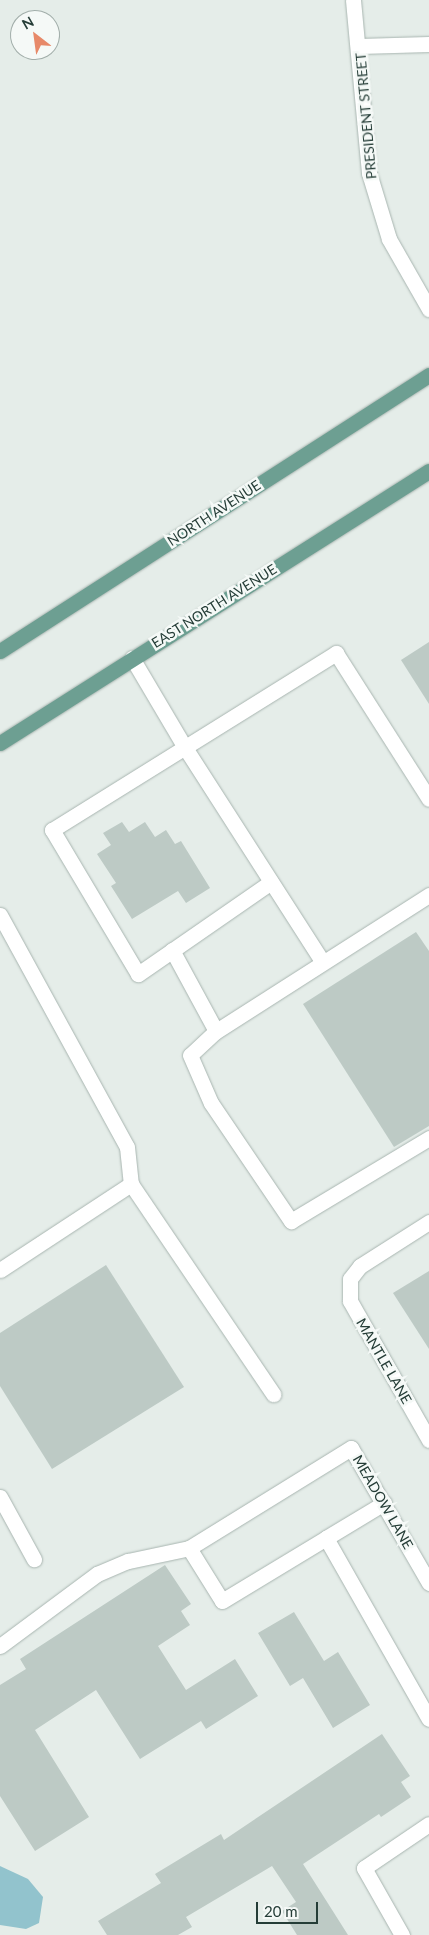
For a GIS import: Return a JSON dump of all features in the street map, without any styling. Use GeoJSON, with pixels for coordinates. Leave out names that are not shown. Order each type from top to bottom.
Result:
{"type":"FeatureCollection","features":[{"type":"Feature","properties":{"kind":"main road","name":"NORTH AVENUE"},"geometry":{"type":"LineString","coordinates":[[0,651],[429,375]]}},
{"type":"Feature","properties":{"kind":"main road","name":"EAST NORTH AVENUE"},"geometry":{"type":"LineString","coordinates":[[0,743],[429,471]]}},
{"type":"Feature","properties":{"kind":"street","name":"PRESIDENT STREET"},"geometry":{"type":"LineString","coordinates":[[353,0],[359,46],[368,165],[377,205],[396,254],[429,309]]}},
{"type":"Feature","properties":{"kind":"street"},"geometry":{"type":"LineString","coordinates":[[359,46],[429,44]]}},
{"type":"Feature","properties":{"kind":"street"},"geometry":{"type":"LineString","coordinates":[[271,882],[138,974],[52,830],[336,653],[429,798]]}},
{"type":"Feature","properties":{"kind":"street"},"geometry":{"type":"LineString","coordinates":[[132,658],[184,746],[322,961]]}},
{"type":"Feature","properties":{"kind":"street"},"geometry":{"type":"LineString","coordinates":[[429,895],[322,961],[269,1000],[216,1031],[190,1055],[210,1103],[291,1221],[429,1138]]}},
{"type":"Feature","properties":{"kind":"street"},"geometry":{"type":"LineString","coordinates":[[0,915],[127,1147],[131,1184],[273,1394]]}},
{"type":"Feature","properties":{"kind":"street"},"geometry":{"type":"LineString","coordinates":[[172,950],[216,1031]]}},
{"type":"Feature","properties":{"kind":"street"},"geometry":{"type":"LineString","coordinates":[[0,1270],[131,1184]]}},
{"type":"Feature","properties":{"kind":"street","name":"MANTLE LANE"},"geometry":{"type":"LineString","coordinates":[[429,1222],[360,1266],[350,1279],[350,1301],[429,1440]]}},
{"type":"Feature","properties":{"kind":"street","name":"MEADOW LANE"},"geometry":{"type":"LineString","coordinates":[[189,1548],[351,1448],[429,1583]]}},
{"type":"Feature","properties":{"kind":"street"},"geometry":{"type":"LineString","coordinates":[[0,1497],[34,1559]]}},
{"type":"Feature","properties":{"kind":"street"},"geometry":{"type":"LineString","coordinates":[[0,1646],[97,1574],[128,1561],[189,1548],[222,1601],[384,1503]]}},
{"type":"Feature","properties":{"kind":"street"},"geometry":{"type":"LineString","coordinates":[[326,1538],[429,1719]]}},
{"type":"Feature","properties":{"kind":"street"},"geometry":{"type":"LineString","coordinates":[[402,1935],[364,1868],[429,1824]]}},
{"type":"Feature","properties":{"kind":"water"},"geometry":{"type":"Polygon","coordinates":[[[0,1866],[28,1879],[43,1897],[39,1923],[26,1929],[0,1925],[0,1866]]]}},
{"type":"Feature","properties":{"kind":"building"},"geometry":{"type":"Polygon","coordinates":[[[429,642],[429,704],[401,660],[429,642]]]}},
{"type":"Feature","properties":{"kind":"building"},"geometry":{"type":"Polygon","coordinates":[[[122,822],[129,832],[145,822],[155,837],[166,830],[175,844],[181,841],[210,888],[186,903],[178,891],[132,919],[111,886],[116,883],[97,854],[111,845],[103,833],[122,822]]]}},
{"type":"Feature","properties":{"kind":"building"},"geometry":{"type":"Polygon","coordinates":[[[416,932],[429,951],[429,1126],[394,1147],[303,1004],[416,932]]]}},
{"type":"Feature","properties":{"kind":"building"},"geometry":{"type":"Polygon","coordinates":[[[106,1265],[184,1387],[52,1469],[0,1386],[0,1333],[106,1265]]]}},
{"type":"Feature","properties":{"kind":"building"},"geometry":{"type":"Polygon","coordinates":[[[429,1271],[429,1349],[393,1293],[429,1271]]]}},
{"type":"Feature","properties":{"kind":"building"},"geometry":{"type":"Polygon","coordinates":[[[165,1565],[191,1604],[181,1611],[190,1625],[158,1646],[186,1690],[235,1659],[258,1696],[206,1729],[201,1721],[140,1759],[96,1690],[35,1730],[89,1817],[35,1851],[0,1796],[0,1685],[26,1669],[20,1659],[165,1565]]]}},
{"type":"Feature","properties":{"kind":"building"},"geometry":{"type":"Polygon","coordinates":[[[294,1612],[324,1661],[338,1652],[370,1705],[333,1728],[303,1678],[290,1686],[258,1633],[294,1612]]]}},
{"type":"Feature","properties":{"kind":"building"},"geometry":{"type":"Polygon","coordinates":[[[382,1734],[410,1776],[401,1782],[411,1797],[381,1817],[379,1814],[303,1864],[348,1935],[297,1935],[282,1911],[296,1902],[272,1866],[186,1917],[192,1927],[178,1935],[107,1935],[98,1921],[161,1883],[155,1874],[221,1834],[224,1840],[382,1734]]]}}]}
